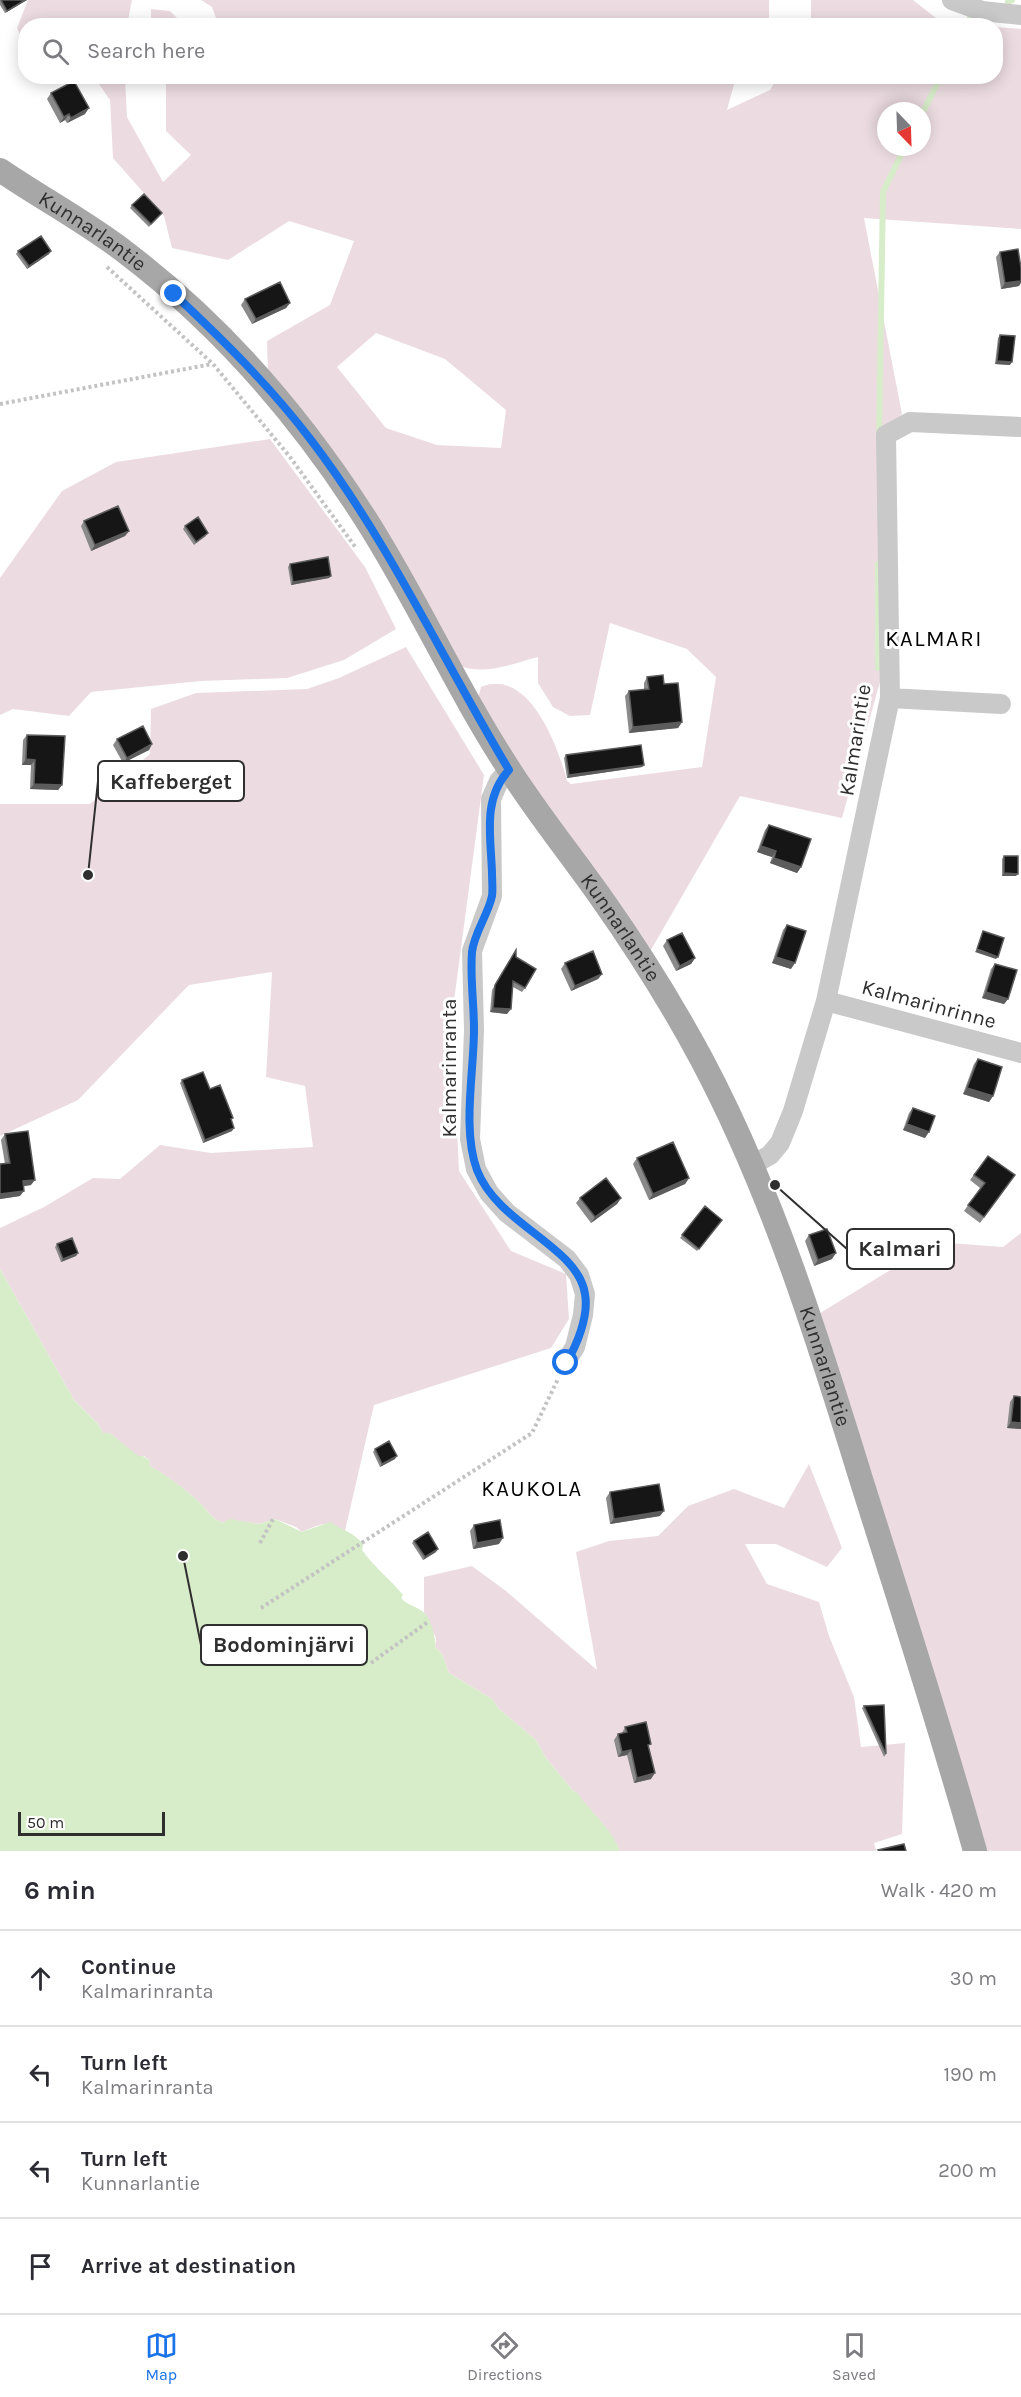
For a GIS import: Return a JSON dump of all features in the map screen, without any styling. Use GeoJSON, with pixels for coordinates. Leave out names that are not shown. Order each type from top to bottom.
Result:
{"type":"FeatureCollection","features":[{"type":"Feature","properties":{"kind":"main road","name":"Kunnarlantie"},"geometry":{"type":"LineString","coordinates":[[0,170],[128,254],[224,340],[311,440],[364,517],[509,770],[608,908],[673,1008],[702,1061],[752,1166],[780,1237],[834,1393],[944,1743],[975,1851]]}},
{"type":"Feature","properties":{"kind":"street"},"geometry":{"type":"LineString","coordinates":[[952,0],[982,11],[1021,15]]}},
{"type":"Feature","properties":{"kind":"street","name":"Kalmarintie"},"geometry":{"type":"LineString","coordinates":[[752,1166],[770,1155],[780,1143],[793,1111],[826,1002],[890,698],[886,435],[910,422],[1021,427]]}},
{"type":"Feature","properties":{"kind":"street"},"geometry":{"type":"LineString","coordinates":[[890,698],[1001,704]]}},
{"type":"Feature","properties":{"kind":"street","name":"Kalmarinranta"},"geometry":{"type":"LineString","coordinates":[[509,770],[499,781],[491,800],[492,896],[472,951],[474,1030],[470,1139],[477,1169],[489,1193],[507,1213],[567,1259],[579,1275],[585,1294],[584,1315],[575,1347],[566,1363]]}},
{"type":"Feature","properties":{"kind":"street","name":"Kalmarinrinne"},"geometry":{"type":"LineString","coordinates":[[826,1002],[1021,1053]]}},
{"type":"Feature","properties":{"kind":"path"},"geometry":{"type":"LineString","coordinates":[[99,260],[213,364],[290,457],[358,551]]}},
{"type":"Feature","properties":{"kind":"path"},"geometry":{"type":"LineString","coordinates":[[0,404],[213,364]]}},
{"type":"Feature","properties":{"kind":"path"},"geometry":{"type":"LineString","coordinates":[[261,1608],[532,1433],[566,1363]]}},
{"type":"Feature","properties":{"kind":"path"},"geometry":{"type":"LineString","coordinates":[[260,1543],[273,1519]]}},
{"type":"Feature","properties":{"kind":"path"},"geometry":{"type":"LineString","coordinates":[[371,1663],[429,1621]]}},
{"type":"Feature","properties":{"kind":"shaded area"},"geometry":{"type":"Polygon","coordinates":[[[28,0],[132,0],[128,18],[21,18],[28,0]]]}},
{"type":"Feature","properties":{"kind":"shaded area"},"geometry":{"type":"Polygon","coordinates":[[[201,0],[769,0],[769,18],[216,18],[212,7],[201,0]]]}},
{"type":"Feature","properties":{"kind":"shaded area"},"geometry":{"type":"Polygon","coordinates":[[[811,0],[913,0],[936,18],[811,18],[811,0]]]}},
{"type":"Feature","properties":{"kind":"shaded area"},"geometry":{"type":"Polygon","coordinates":[[[151,9],[170,11],[177,18],[151,18],[151,9]]]}},
{"type":"Feature","properties":{"kind":"shaded area"},"geometry":{"type":"Polygon","coordinates":[[[1003,28],[1021,29],[1021,229],[864,218],[902,414],[877,440],[883,671],[842,818],[740,796],[648,955],[477,702],[481,687],[498,684],[513,688],[527,699],[539,713],[557,749],[567,781],[571,784],[702,767],[716,677],[687,649],[610,623],[590,715],[570,716],[553,707],[538,683],[538,657],[508,666],[487,669],[457,665],[268,376],[267,341],[330,305],[354,241],[289,221],[228,260],[172,248],[164,216],[113,158],[110,100],[99,84],[125,84],[127,117],[163,182],[191,155],[166,131],[166,84],[734,84],[727,110],[770,90],[774,84],[1003,84],[1003,28]],[[376,333],[337,367],[386,428],[437,445],[501,448],[506,410],[445,359],[376,333]]]}},
{"type":"Feature","properties":{"kind":"shaded area"},"geometry":{"type":"Polygon","coordinates":[[[270,439],[365,567],[396,629],[344,660],[287,678],[201,681],[91,692],[69,716],[13,709],[0,715],[0,578],[62,491],[116,462],[270,439]]]}},
{"type":"Feature","properties":{"kind":"shaded area"},"geometry":{"type":"Polygon","coordinates":[[[406,647],[484,775],[452,1016],[459,1171],[511,1251],[566,1274],[569,1319],[551,1348],[374,1405],[345,1531],[322,1525],[302,1532],[296,1527],[275,1519],[259,1524],[231,1520],[223,1523],[214,1518],[184,1490],[149,1466],[150,1461],[144,1456],[138,1457],[110,1433],[103,1433],[98,1424],[74,1400],[0,1269],[0,1228],[44,1207],[93,1178],[120,1179],[160,1145],[211,1153],[313,1147],[305,1086],[266,1077],[272,972],[189,985],[78,1100],[0,1136],[0,804],[90,804],[150,754],[151,709],[196,693],[307,689],[339,678],[406,647]]]}},
{"type":"Feature","properties":{"kind":"shaded area"},"geometry":{"type":"Polygon","coordinates":[[[1021,1233],[1021,1851],[984,1851],[817,1315],[936,1242],[1003,1247],[1021,1233]]]}},
{"type":"Feature","properties":{"kind":"shaded area"},"geometry":{"type":"Polygon","coordinates":[[[0,1269],[74,1400],[98,1424],[103,1433],[110,1433],[138,1456],[143,1456],[150,1461],[149,1466],[177,1484],[214,1518],[223,1523],[230,1519],[259,1524],[275,1519],[302,1532],[330,1522],[355,1537],[363,1544],[362,1550],[403,1595],[401,1598],[422,1611],[428,1618],[434,1633],[435,1647],[442,1654],[449,1673],[492,1699],[499,1709],[536,1740],[546,1758],[606,1827],[620,1851],[0,1851],[0,1269]]]}},
{"type":"Feature","properties":{"kind":"shaded area"},"geometry":{"type":"Polygon","coordinates":[[[809,1464],[842,1548],[827,1567],[776,1544],[745,1544],[767,1584],[819,1602],[829,1636],[854,1697],[861,1747],[905,1743],[902,1834],[874,1843],[876,1851],[620,1851],[606,1827],[546,1758],[536,1740],[499,1709],[492,1699],[449,1673],[442,1654],[435,1647],[436,1638],[424,1612],[424,1577],[472,1566],[506,1591],[597,1670],[576,1552],[609,1541],[658,1536],[688,1506],[734,1489],[784,1508],[809,1464]]]}},
{"type":"Feature","properties":{"kind":"building"},"geometry":{"type":"Polygon","coordinates":[[[1,0],[25,0],[7,11],[1,0]]]}},
{"type":"Feature","properties":{"kind":"building"},"geometry":{"type":"Polygon","coordinates":[[[68,84],[76,84],[89,108],[71,118],[69,114],[64,117],[51,93],[68,84]]]}},
{"type":"Feature","properties":{"kind":"building"},"geometry":{"type":"Polygon","coordinates":[[[144,194],[162,213],[151,224],[132,205],[144,194]]]}},
{"type":"Feature","properties":{"kind":"building"},"geometry":{"type":"Polygon","coordinates":[[[41,236],[51,251],[29,266],[18,251],[41,236]]]}},
{"type":"Feature","properties":{"kind":"building"},"geometry":{"type":"Polygon","coordinates":[[[1018,249],[1021,281],[1005,283],[1000,252],[1018,249]]]}},
{"type":"Feature","properties":{"kind":"building"},"geometry":{"type":"Polygon","coordinates":[[[280,282],[290,303],[256,319],[245,299],[280,282]]]}},
{"type":"Feature","properties":{"kind":"building"},"geometry":{"type":"Polygon","coordinates":[[[1000,335],[1015,336],[1012,362],[997,361],[1000,335]]]}},
{"type":"Feature","properties":{"kind":"building"},"geometry":{"type":"Polygon","coordinates":[[[118,506],[129,531],[95,545],[84,521],[118,506]]]}},
{"type":"Feature","properties":{"kind":"building"},"geometry":{"type":"Polygon","coordinates":[[[198,517],[208,533],[196,542],[185,526],[198,517]]]}},
{"type":"Feature","properties":{"kind":"building"},"geometry":{"type":"Polygon","coordinates":[[[328,557],[331,576],[293,582],[290,564],[328,557]]]}},
{"type":"Feature","properties":{"kind":"building"},"geometry":{"type":"Polygon","coordinates":[[[663,675],[664,684],[678,683],[682,722],[633,727],[629,691],[649,689],[647,677],[663,675]]]}},
{"type":"Feature","properties":{"kind":"building"},"geometry":{"type":"Polygon","coordinates":[[[143,726],[152,744],[127,758],[117,739],[143,726]]]}},
{"type":"Feature","properties":{"kind":"building"},"geometry":{"type":"Polygon","coordinates":[[[27,735],[65,736],[62,785],[34,784],[35,760],[26,759],[27,735]]]}},
{"type":"Feature","properties":{"kind":"building"},"geometry":{"type":"Polygon","coordinates":[[[641,745],[644,765],[569,775],[566,755],[641,745]]]}},
{"type":"Feature","properties":{"kind":"building"},"geometry":{"type":"Polygon","coordinates":[[[769,825],[811,839],[801,867],[774,858],[776,851],[761,846],[769,825]]]}},
{"type":"Feature","properties":{"kind":"building"},"geometry":{"type":"Polygon","coordinates":[[[1004,856],[1018,856],[1018,874],[1004,873],[1004,856]]]}},
{"type":"Feature","properties":{"kind":"building"},"geometry":{"type":"Polygon","coordinates":[[[787,925],[806,931],[795,963],[776,957],[787,925]]]}},
{"type":"Feature","properties":{"kind":"building"},"geometry":{"type":"Polygon","coordinates":[[[983,931],[1004,938],[998,957],[977,949],[983,931]]]}},
{"type":"Feature","properties":{"kind":"building"},"geometry":{"type":"Polygon","coordinates":[[[682,933],[695,958],[680,966],[667,940],[682,933]]]}},
{"type":"Feature","properties":{"kind":"building"},"geometry":{"type":"Polygon","coordinates":[[[516,950],[516,957],[536,969],[525,988],[513,981],[511,1009],[493,1008],[495,985],[516,950]]]}},
{"type":"Feature","properties":{"kind":"building"},"geometry":{"type":"Polygon","coordinates":[[[593,951],[602,974],[575,986],[565,963],[593,951]]]}},
{"type":"Feature","properties":{"kind":"building"},"geometry":{"type":"Polygon","coordinates":[[[995,964],[1017,970],[1008,999],[986,992],[995,964]]]}},
{"type":"Feature","properties":{"kind":"building"},"geometry":{"type":"Polygon","coordinates":[[[978,1059],[1002,1067],[993,1096],[967,1088],[978,1059]]]}},
{"type":"Feature","properties":{"kind":"building"},"geometry":{"type":"Polygon","coordinates":[[[203,1072],[210,1089],[220,1085],[233,1118],[231,1119],[234,1128],[205,1140],[182,1080],[203,1072]]]}},
{"type":"Feature","properties":{"kind":"building"},"geometry":{"type":"Polygon","coordinates":[[[913,1108],[935,1116],[929,1132],[907,1124],[913,1108]]]}},
{"type":"Feature","properties":{"kind":"building"},"geometry":{"type":"Polygon","coordinates":[[[28,1131],[35,1180],[23,1181],[24,1191],[0,1194],[0,1164],[10,1163],[5,1134],[28,1131]]]}},
{"type":"Feature","properties":{"kind":"building"},"geometry":{"type":"Polygon","coordinates":[[[673,1142],[689,1178],[653,1194],[637,1158],[673,1142]]]}},
{"type":"Feature","properties":{"kind":"building"},"geometry":{"type":"Polygon","coordinates":[[[988,1156],[1015,1175],[984,1217],[968,1205],[985,1183],[974,1175],[988,1156]]]}},
{"type":"Feature","properties":{"kind":"building"},"geometry":{"type":"Polygon","coordinates":[[[606,1178],[621,1198],[595,1217],[580,1198],[606,1178]]]}},
{"type":"Feature","properties":{"kind":"building"},"geometry":{"type":"Polygon","coordinates":[[[705,1206],[722,1220],[699,1249],[682,1235],[705,1206]]]}},
{"type":"Feature","properties":{"kind":"building"},"geometry":{"type":"Polygon","coordinates":[[[827,1229],[836,1253],[818,1260],[809,1235],[827,1229]]]}},
{"type":"Feature","properties":{"kind":"building"},"geometry":{"type":"Polygon","coordinates":[[[72,1238],[78,1253],[63,1259],[57,1244],[72,1238]]]}},
{"type":"Feature","properties":{"kind":"building"},"geometry":{"type":"Polygon","coordinates":[[[1014,1396],[1021,1397],[1021,1423],[1011,1422],[1014,1396]]]}},
{"type":"Feature","properties":{"kind":"building"},"geometry":{"type":"Polygon","coordinates":[[[389,1441],[397,1456],[382,1464],[375,1449],[389,1441]]]}},
{"type":"Feature","properties":{"kind":"building"},"geometry":{"type":"Polygon","coordinates":[[[659,1484],[664,1511],[614,1519],[610,1492],[659,1484]]]}},
{"type":"Feature","properties":{"kind":"building"},"geometry":{"type":"Polygon","coordinates":[[[500,1520],[503,1538],[477,1543],[474,1525],[500,1520]]]}},
{"type":"Feature","properties":{"kind":"building"},"geometry":{"type":"Polygon","coordinates":[[[428,1532],[438,1549],[425,1557],[414,1541],[428,1532]]]}},
{"type":"Feature","properties":{"kind":"building"},"geometry":{"type":"Polygon","coordinates":[[[884,1705],[886,1754],[864,1706],[884,1705]]]}},
{"type":"Feature","properties":{"kind":"building"},"geometry":{"type":"Polygon","coordinates":[[[646,1722],[651,1744],[648,1745],[655,1773],[637,1778],[631,1750],[622,1752],[618,1734],[627,1732],[625,1727],[646,1722]]]}},
{"type":"Feature","properties":{"kind":"building"},"geometry":{"type":"Polygon","coordinates":[[[904,1844],[906,1851],[878,1850],[904,1844]]]}},
{"type":"Feature","properties":{"kind":"waterway"},"geometry":{"type":"LineString","coordinates":[[1008,2],[1012,0]]}},
{"type":"Feature","properties":{"kind":"waterway"},"geometry":{"type":"LineString","coordinates":[[928,102],[937,84]]}},
{"type":"Feature","properties":{"kind":"waterway"},"geometry":{"type":"LineString","coordinates":[[879,437],[883,192],[901,156]]}},
{"type":"Feature","properties":{"kind":"waterway"},"geometry":{"type":"LineString","coordinates":[[878,564],[878,668]]}},
{"type":"Feature","properties":{"kind":"place","name":"Kaffeberget"},"geometry":{"type":"Point","coordinates":[88,875]}},
{"type":"Feature","properties":{"kind":"place","name":"Kalmari"},"geometry":{"type":"Point","coordinates":[775,1185]}},
{"type":"Feature","properties":{"kind":"place","name":"Bodominjärvi"},"geometry":{"type":"Point","coordinates":[183,1556]}},
{"type":"Feature","properties":{"kind":"district","name":"KALMARI"},"geometry":{"type":"Point","coordinates":[934,639]}},
{"type":"Feature","properties":{"kind":"district","name":"KAUKOLA"},"geometry":{"type":"Point","coordinates":[532,1489]}},
{"type":"Feature","properties":{"kind":"route"},"geometry":{"type":"LineString","coordinates":[[174,294],[224,340],[311,440],[364,517],[396,569],[459,685],[509,770],[499,781],[491,800],[492,896],[472,951],[474,1030],[470,1139],[477,1169],[489,1193],[507,1213],[567,1259],[579,1275],[585,1294],[584,1315],[575,1347],[566,1363]]}}]}
